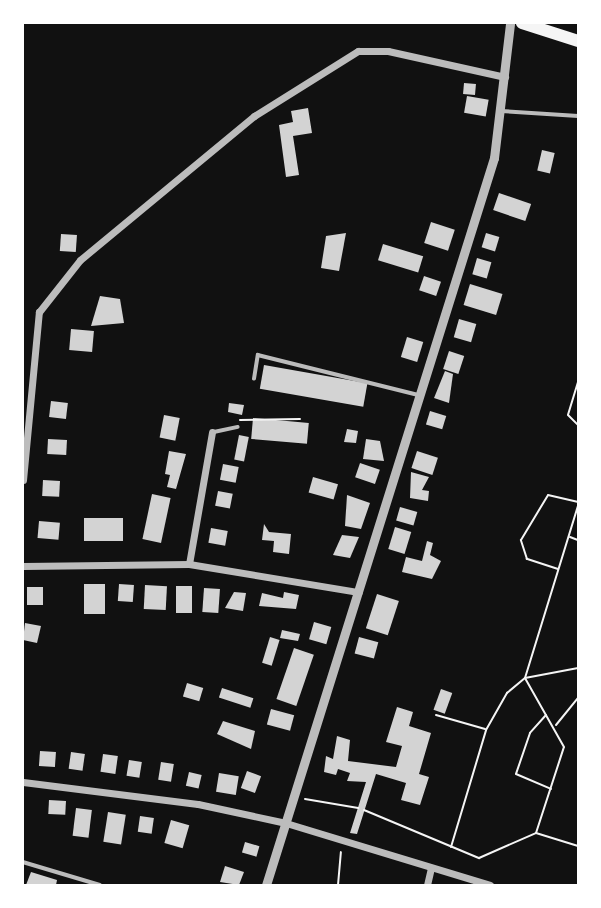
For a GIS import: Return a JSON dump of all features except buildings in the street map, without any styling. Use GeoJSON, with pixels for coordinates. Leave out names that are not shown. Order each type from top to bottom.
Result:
{"type":"FeatureCollection","features":[{"type":"Feature","properties":{"kind":"highway"},"geometry":{"type":"LineString","coordinates":[[522,23],[578,41]]}},
{"type":"Feature","properties":{"kind":"street"},"geometry":{"type":"LineString","coordinates":[[266,885],[484,194],[501,111],[510,23]]}},
{"type":"Feature","properties":{"kind":"street"},"geometry":{"type":"LineString","coordinates":[[23,480],[38,312],[80,260],[254,116],[358,51],[388,51],[505,77]]}},
{"type":"Feature","properties":{"kind":"street"},"geometry":{"type":"LineString","coordinates":[[189,564],[212,432]]}},
{"type":"Feature","properties":{"kind":"street"},"geometry":{"type":"LineString","coordinates":[[23,566],[189,564],[359,592]]}},
{"type":"Feature","properties":{"kind":"street"},"geometry":{"type":"LineString","coordinates":[[23,782],[198,804],[286,823],[490,885]]}},
{"type":"Feature","properties":{"kind":"street"},"geometry":{"type":"LineString","coordinates":[[427,885],[431,868]]}},
{"type":"Feature","properties":{"kind":"lane"},"geometry":{"type":"LineString","coordinates":[[501,111],[578,116]]}},
{"type":"Feature","properties":{"kind":"lane"},"geometry":{"type":"LineString","coordinates":[[254,379],[258,355],[421,395]]}},
{"type":"Feature","properties":{"kind":"lane"},"geometry":{"type":"LineString","coordinates":[[212,432],[237,427]]}},
{"type":"Feature","properties":{"kind":"lane"},"geometry":{"type":"LineString","coordinates":[[23,862],[100,885]]}},
{"type":"Feature","properties":{"kind":"path"},"geometry":{"type":"LineString","coordinates":[[578,382],[568,415],[578,425]]}},
{"type":"Feature","properties":{"kind":"path"},"geometry":{"type":"LineString","coordinates":[[237,427],[242,417],[300,419]]}},
{"type":"Feature","properties":{"kind":"path"},"geometry":{"type":"LineString","coordinates":[[558,570],[527,559],[521,540],[548,495],[578,502]]}},
{"type":"Feature","properties":{"kind":"path"},"geometry":{"type":"LineString","coordinates":[[536,834],[564,747],[555,726],[525,678],[578,506]]}},
{"type":"Feature","properties":{"kind":"path"},"geometry":{"type":"LineString","coordinates":[[569,536],[578,540]]}},
{"type":"Feature","properties":{"kind":"path"},"geometry":{"type":"LineString","coordinates":[[450,847],[486,730],[507,693],[525,678],[578,668]]}},
{"type":"Feature","properties":{"kind":"path"},"geometry":{"type":"LineString","coordinates":[[555,726],[578,698]]}},
{"type":"Feature","properties":{"kind":"path"},"geometry":{"type":"LineString","coordinates":[[436,715],[486,730]]}},
{"type":"Feature","properties":{"kind":"path"},"geometry":{"type":"LineString","coordinates":[[547,715],[530,733],[516,774],[552,790]]}},
{"type":"Feature","properties":{"kind":"path"},"geometry":{"type":"LineString","coordinates":[[294,795],[358,808]]}},
{"type":"Feature","properties":{"kind":"path"},"geometry":{"type":"LineString","coordinates":[[364,810],[479,858],[536,834],[578,846]]}},
{"type":"Feature","properties":{"kind":"path"},"geometry":{"type":"LineString","coordinates":[[338,885],[342,841]]}}]}
